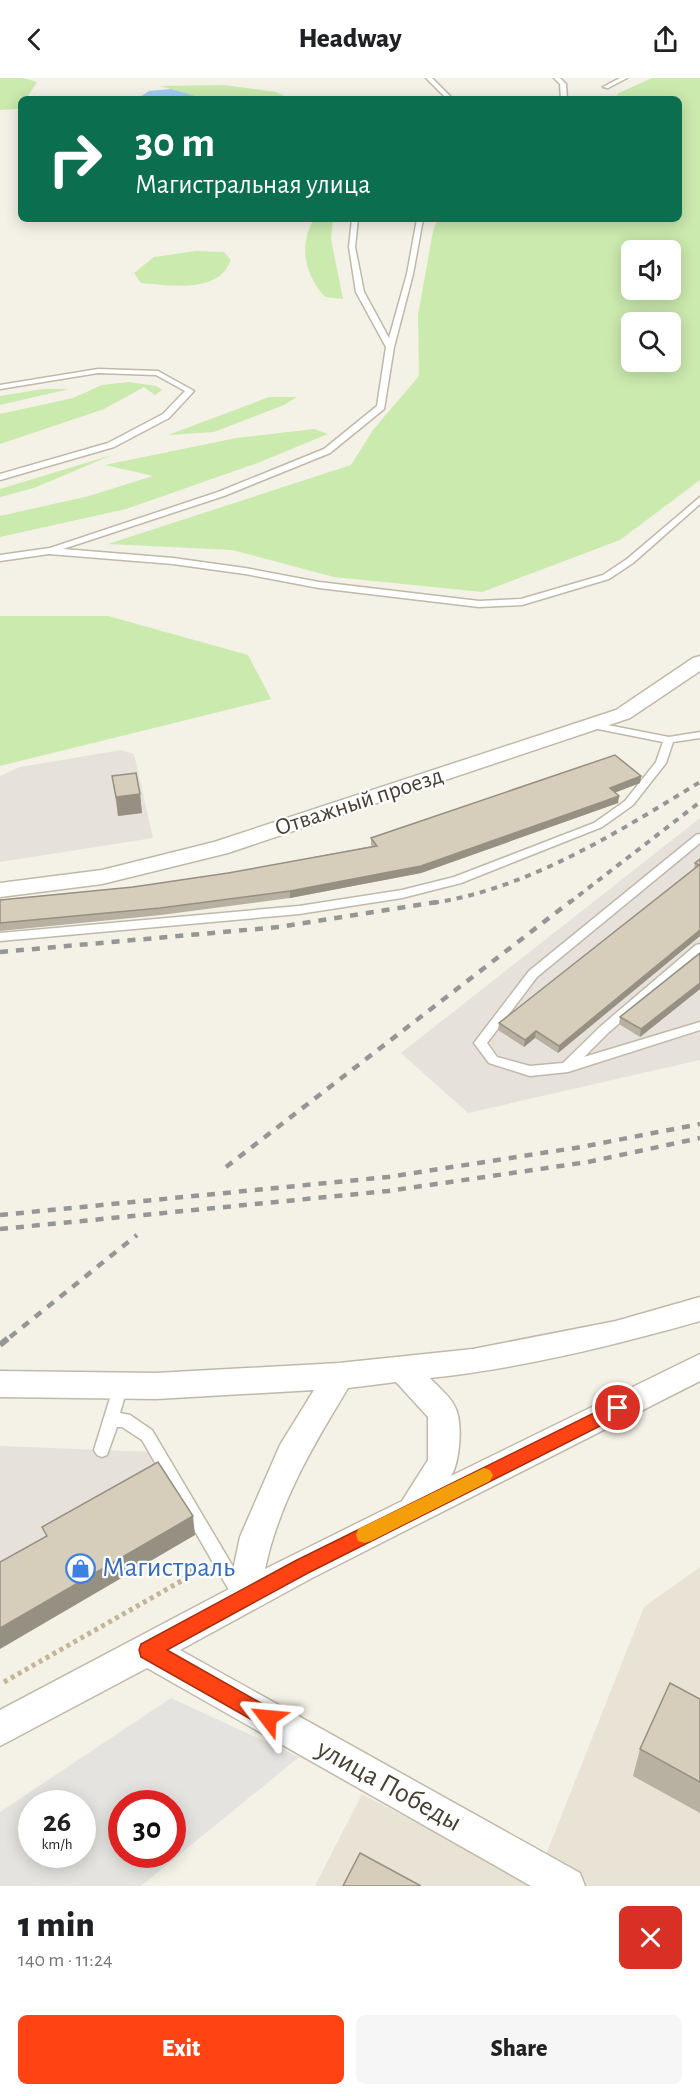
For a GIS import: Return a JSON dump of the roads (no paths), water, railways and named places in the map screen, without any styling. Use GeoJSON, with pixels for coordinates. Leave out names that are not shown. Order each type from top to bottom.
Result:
{"type":"FeatureCollection","features":[{"type":"Feature","properties":{"kind":"street","name":"Отважный проезд"},"geometry":{"type":"LineString","coordinates":[[0,890],[102,877],[220,848],[623,714],[700,662]]}},
{"type":"Feature","properties":{"kind":"street"},"geometry":{"type":"LineString","coordinates":[[0,1383],[156,1386],[339,1376],[473,1361],[616,1333],[700,1309]]}},
{"type":"Feature","properties":{"kind":"street"},"geometry":{"type":"LineString","coordinates":[[0,1729],[243,1598],[700,1367]]}},
{"type":"Feature","properties":{"kind":"street"},"geometry":{"type":"LineString","coordinates":[[403,1369],[443,1413],[443,1462],[413,1511]]}},
{"type":"Feature","properties":{"kind":"street"},"geometry":{"type":"LineString","coordinates":[[243,1598],[256,1538],[291,1455],[339,1376]]}},
{"type":"Feature","properties":{"kind":"street","name":"улица Победы"},"geometry":{"type":"LineString","coordinates":[[148,1650],[567,1886]]}},
{"type":"Feature","properties":{"kind":"lane"},"geometry":{"type":"LineString","coordinates":[[429,78],[447,96]]}},
{"type":"Feature","properties":{"kind":"lane"},"geometry":{"type":"LineString","coordinates":[[557,78],[563,84],[564,96]]}},
{"type":"Feature","properties":{"kind":"lane"},"geometry":{"type":"LineString","coordinates":[[606,87],[624,78]]}},
{"type":"Feature","properties":{"kind":"lane"},"geometry":{"type":"LineString","coordinates":[[355,222],[352,247],[360,292],[390,347]]}},
{"type":"Feature","properties":{"kind":"lane"},"geometry":{"type":"LineString","coordinates":[[0,558],[50,551],[221,494],[327,451],[381,407],[390,347],[410,274],[419,222]]}},
{"type":"Feature","properties":{"kind":"lane"},"geometry":{"type":"LineString","coordinates":[[0,387],[98,371],[158,373],[190,391],[166,416],[111,445],[0,477]]}},
{"type":"Feature","properties":{"kind":"lane"},"geometry":{"type":"LineString","coordinates":[[50,551],[173,561],[319,585],[479,604],[522,602],[606,577],[630,561],[700,500]]}},
{"type":"Feature","properties":{"kind":"lane"},"geometry":{"type":"LineString","coordinates":[[592,725],[669,740],[700,735]]}},
{"type":"Feature","properties":{"kind":"lane"},"geometry":{"type":"LineString","coordinates":[[0,937],[298,910],[402,894],[457,880],[598,825],[629,803],[661,763],[669,740]]}},
{"type":"Feature","properties":{"kind":"lane"},"geometry":{"type":"LineString","coordinates":[[700,837],[533,974],[480,1043],[493,1060],[530,1071],[568,1067],[700,1026]]}},
{"type":"Feature","properties":{"kind":"lane"},"geometry":{"type":"LineString","coordinates":[[568,1067],[605,1029],[700,948]]}},
{"type":"Feature","properties":{"kind":"lane"},"geometry":{"type":"LineString","coordinates":[[102,1450],[121,1385]]}},
{"type":"Feature","properties":{"kind":"lane"},"geometry":{"type":"LineString","coordinates":[[111,1420],[125,1420],[147,1435],[243,1598]]}},
{"type":"Feature","properties":{"kind":"water"},"geometry":{"type":"Polygon","coordinates":[[[171,89],[196,96],[142,96],[149,91],[171,89]]]}},
{"type":"Feature","properties":{"kind":"railway"},"geometry":{"type":"LineString","coordinates":[[433,903],[469,896],[504,885],[572,856],[700,782]]}},
{"type":"Feature","properties":{"kind":"railway"},"geometry":{"type":"LineString","coordinates":[[569,903],[700,802]]}},
{"type":"Feature","properties":{"kind":"railway"},"geometry":{"type":"LineString","coordinates":[[0,952],[279,927],[443,901]]}},
{"type":"Feature","properties":{"kind":"railway"},"geometry":{"type":"LineString","coordinates":[[226,1167],[571,901]]}},
{"type":"Feature","properties":{"kind":"railway"},"geometry":{"type":"LineString","coordinates":[[0,1215],[388,1177],[581,1147],[700,1124]]}},
{"type":"Feature","properties":{"kind":"railway"},"geometry":{"type":"LineString","coordinates":[[0,1229],[388,1191],[588,1162],[700,1138]]}},
{"type":"Feature","properties":{"kind":"railway"},"geometry":{"type":"LineString","coordinates":[[10,1337],[137,1235]]}},
{"type":"Feature","properties":{"kind":"railway"},"geometry":{"type":"LineString","coordinates":[[0,1345],[12,1335]]}},
{"type":"Feature","properties":{"kind":"place","name":"Магистраль"},"geometry":{"type":"Point","coordinates":[81,1568]}}]}
